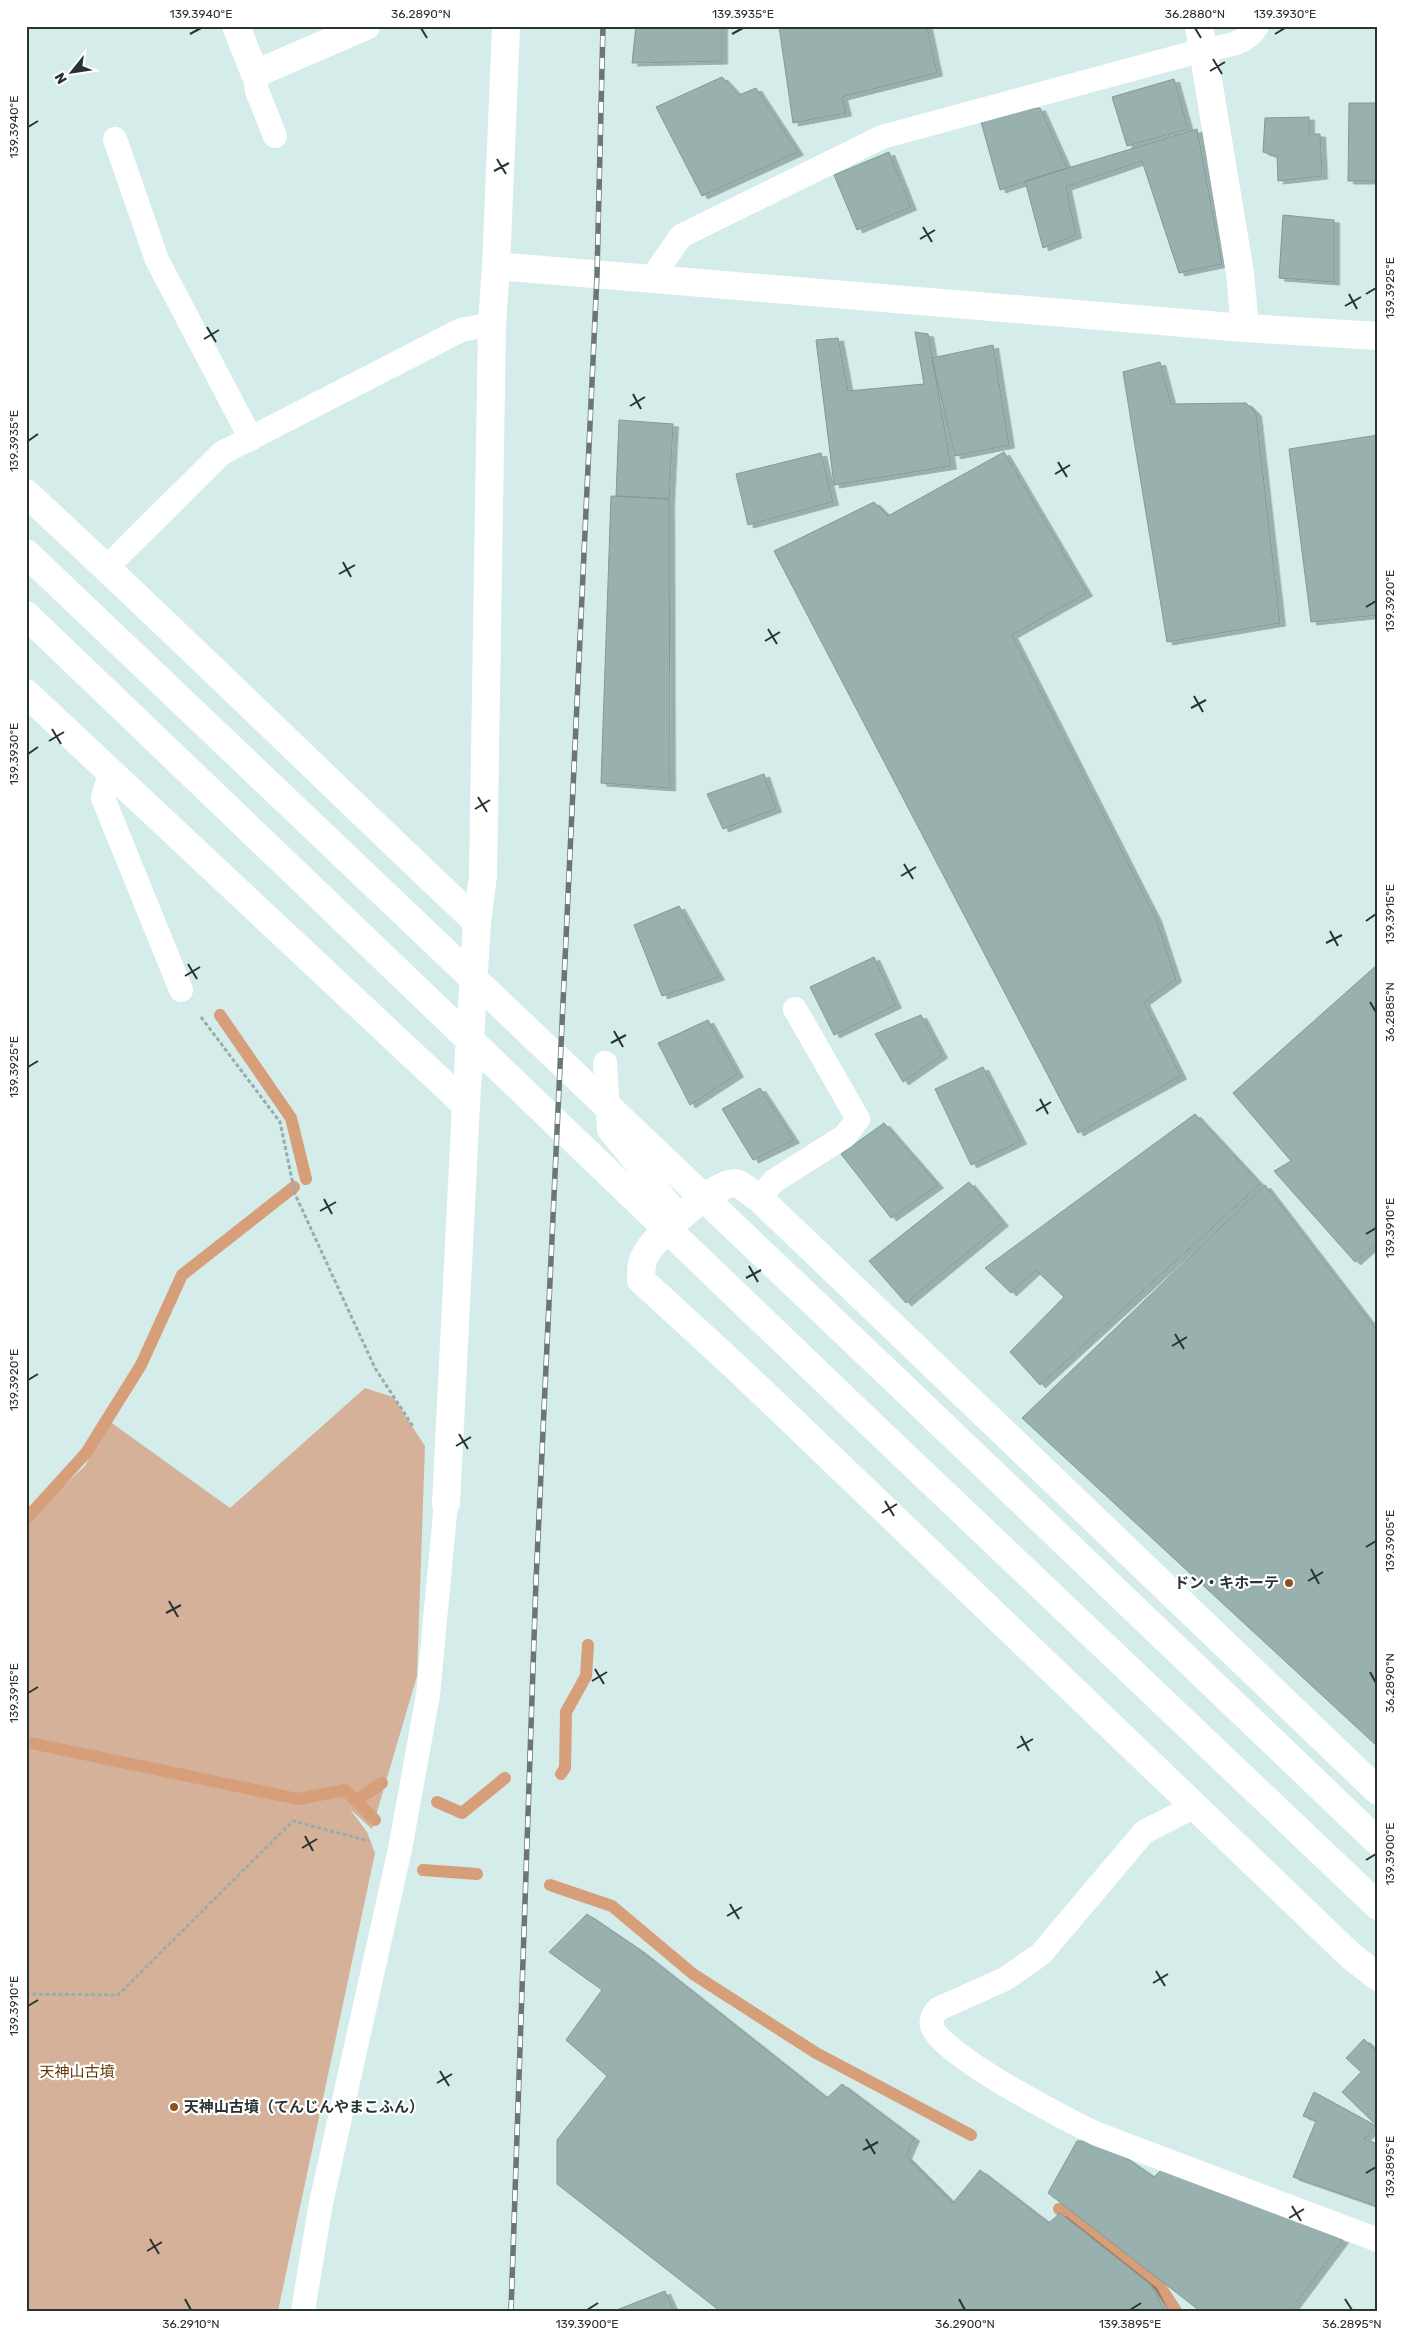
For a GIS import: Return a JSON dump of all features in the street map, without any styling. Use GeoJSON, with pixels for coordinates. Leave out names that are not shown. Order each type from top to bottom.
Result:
{"type":"FeatureCollection","features":[{"type":"Feature","properties":{"kind":"street"},"geometry":{"type":"LineString","coordinates":[[236,26],[255,74],[366,26]]}},
{"type":"Feature","properties":{"kind":"street"},"geometry":{"type":"LineString","coordinates":[[446,1503],[450,1455],[454,1319],[466,1106],[477,922],[483,876],[492,324],[506,26]]}},
{"type":"Feature","properties":{"kind":"street"},"geometry":{"type":"LineString","coordinates":[[1201,38],[1240,273],[1245,328]]}},
{"type":"Feature","properties":{"kind":"street"},"geometry":{"type":"LineString","coordinates":[[496,266],[1245,328],[1378,336]]}},
{"type":"Feature","properties":{"kind":"street"},"geometry":{"type":"LineString","coordinates":[[26,493],[107,567],[339,792],[477,922]]}},
{"type":"Feature","properties":{"kind":"street"},"geometry":{"type":"LineString","coordinates":[[26,553],[1378,1842]]}},
{"type":"Feature","properties":{"kind":"street"},"geometry":{"type":"LineString","coordinates":[[26,615],[107,690],[876,1428],[1378,1906]]}},
{"type":"Feature","properties":{"kind":"street"},"geometry":{"type":"LineString","coordinates":[[26,693],[110,774],[466,1106]]}},
{"type":"Feature","properties":{"kind":"street"},"geometry":{"type":"LineString","coordinates":[[1378,1791],[759,1198],[736,1183],[726,1184],[680,1217],[646,1253],[641,1268],[641,1280],[848,1474],[1351,1956],[1378,1977]]}},
{"type":"Feature","properties":{"kind":"lane"},"geometry":{"type":"LineString","coordinates":[[651,278],[680,236],[882,137],[1201,38],[1232,46],[1254,33],[1257,26]]}},
{"type":"Feature","properties":{"kind":"lane"},"geometry":{"type":"LineString","coordinates":[[255,74],[257,92],[275,136]]}},
{"type":"Feature","properties":{"kind":"lane"},"geometry":{"type":"LineString","coordinates":[[115,140],[157,260],[251,439]]}},
{"type":"Feature","properties":{"kind":"lane"},"geometry":{"type":"LineString","coordinates":[[107,567],[222,454],[461,330],[492,324]]}},
{"type":"Feature","properties":{"kind":"lane"},"geometry":{"type":"LineString","coordinates":[[110,774],[104,798],[181,990]]}},
{"type":"Feature","properties":{"kind":"lane"},"geometry":{"type":"LineString","coordinates":[[759,1198],[774,1181],[845,1136],[858,1119],[795,1008]]}},
{"type":"Feature","properties":{"kind":"lane"},"geometry":{"type":"LineString","coordinates":[[605,1064],[610,1130],[680,1217]]}},
{"type":"Feature","properties":{"kind":"lane"},"geometry":{"type":"LineString","coordinates":[[303,2311],[321,2203],[400,1849],[428,1695],[446,1503]]}},
{"type":"Feature","properties":{"kind":"lane"},"geometry":{"type":"LineString","coordinates":[[1194,1806],[1144,1832],[1041,1954],[1005,1979],[938,2009],[932,2016],[932,2026],[937,2036],[957,2054],[1061,2118],[1097,2134],[1378,2240]]}},
{"type":"Feature","properties":{"kind":"path"},"geometry":{"type":"LineString","coordinates":[[181,990],[280,1122],[295,1194],[375,1368],[417,1432],[450,1455]]}},
{"type":"Feature","properties":{"kind":"path"},"geometry":{"type":"LineString","coordinates":[[26,1994],[118,1995],[293,1821],[400,1849]]}},
{"type":"Feature","properties":{"kind":"green space","name":"天神山古墳"},"geometry":{"type":"Polygon","coordinates":[[[365,1388],[393,1397],[425,1446],[417,1676],[372,1829],[350,1809],[367,1832],[375,1853],[278,2311],[26,2311],[26,1521],[85,1466],[109,1421],[230,1508],[365,1388]]]}},
{"type":"Feature","properties":{"kind":"building"},"geometry":{"type":"Polygon","coordinates":[[[636,26],[722,26],[722,61],[632,63],[636,26]]]}},
{"type":"Feature","properties":{"kind":"building"},"geometry":{"type":"Polygon","coordinates":[[[779,26],[927,26],[937,73],[842,97],[846,113],[793,123],[779,26]]]}},
{"type":"Feature","properties":{"kind":"building"},"geometry":{"type":"Polygon","coordinates":[[[722,77],[739,95],[756,88],[798,152],[702,196],[656,107],[722,77]]]}},
{"type":"Feature","properties":{"kind":"building"},"geometry":{"type":"Polygon","coordinates":[[[1174,79],[1188,129],[1127,146],[1112,97],[1174,79]]]}},
{"type":"Feature","properties":{"kind":"building"},"geometry":{"type":"Polygon","coordinates":[[[1349,103],[1378,103],[1378,181],[1348,181],[1349,103]]]}},
{"type":"Feature","properties":{"kind":"building"},"geometry":{"type":"Polygon","coordinates":[[[1040,108],[1067,168],[1000,190],[978,111],[1040,108]]]}},
{"type":"Feature","properties":{"kind":"building"},"geometry":{"type":"Polygon","coordinates":[[[1309,117],[1309,134],[1320,134],[1322,176],[1278,181],[1277,156],[1263,152],[1265,118],[1309,117]]]}},
{"type":"Feature","properties":{"kind":"building"},"geometry":{"type":"Polygon","coordinates":[[[1197,129],[1222,264],[1179,273],[1142,161],[1066,187],[1076,235],[1043,248],[1025,181],[1197,129]]]}},
{"type":"Feature","properties":{"kind":"building"},"geometry":{"type":"Polygon","coordinates":[[[889,152],[911,207],[857,230],[834,175],[889,152]]]}},
{"type":"Feature","properties":{"kind":"building"},"geometry":{"type":"Polygon","coordinates":[[[1283,215],[1334,220],[1334,282],[1279,278],[1283,215]]]}},
{"type":"Feature","properties":{"kind":"building"},"geometry":{"type":"Polygon","coordinates":[[[915,332],[928,334],[951,466],[834,485],[816,340],[838,338],[848,391],[924,384],[915,332]]]}},
{"type":"Feature","properties":{"kind":"building"},"geometry":{"type":"Polygon","coordinates":[[[993,345],[1009,445],[955,456],[932,358],[993,345]]]}},
{"type":"Feature","properties":{"kind":"building"},"geometry":{"type":"Polygon","coordinates":[[[1160,362],[1171,404],[1246,403],[1256,413],[1280,623],[1167,642],[1123,372],[1160,362]]]}},
{"type":"Feature","properties":{"kind":"building"},"geometry":{"type":"Polygon","coordinates":[[[619,420],[673,424],[669,499],[616,496],[619,420]]]}},
{"type":"Feature","properties":{"kind":"building"},"geometry":{"type":"Polygon","coordinates":[[[1378,435],[1378,615],[1311,622],[1289,449],[1378,435]]]}},
{"type":"Feature","properties":{"kind":"building"},"geometry":{"type":"Polygon","coordinates":[[[1004,452],[1087,593],[1012,635],[1156,918],[1176,979],[1144,1002],[1181,1076],[1078,1133],[774,551],[874,502],[888,516],[1004,452]]]}},
{"type":"Feature","properties":{"kind":"building"},"geometry":{"type":"Polygon","coordinates":[[[821,453],[833,502],[748,525],[736,474],[821,453]]]}},
{"type":"Feature","properties":{"kind":"building"},"geometry":{"type":"Polygon","coordinates":[[[611,496],[669,499],[670,788],[601,783],[611,496]]]}},
{"type":"Feature","properties":{"kind":"building"},"geometry":{"type":"Polygon","coordinates":[[[764,774],[776,809],[723,829],[707,794],[764,774]]]}},
{"type":"Feature","properties":{"kind":"building"},"geometry":{"type":"Polygon","coordinates":[[[679,906],[719,977],[662,996],[634,925],[679,906]]]}},
{"type":"Feature","properties":{"kind":"building"},"geometry":{"type":"Polygon","coordinates":[[[874,957],[896,1005],[834,1035],[810,987],[874,957]]]}},
{"type":"Feature","properties":{"kind":"building"},"geometry":{"type":"Polygon","coordinates":[[[1378,964],[1378,1242],[1355,1262],[1274,1171],[1291,1161],[1233,1093],[1378,964]]]}},
{"type":"Feature","properties":{"kind":"building"},"geometry":{"type":"Polygon","coordinates":[[[921,1015],[942,1055],[903,1082],[875,1034],[921,1015]]]}},
{"type":"Feature","properties":{"kind":"building"},"geometry":{"type":"Polygon","coordinates":[[[708,1020],[738,1074],[690,1105],[658,1043],[708,1020]]]}},
{"type":"Feature","properties":{"kind":"building"},"geometry":{"type":"Polygon","coordinates":[[[983,1067],[1021,1141],[971,1165],[935,1089],[983,1067]]]}},
{"type":"Feature","properties":{"kind":"building"},"geometry":{"type":"Polygon","coordinates":[[[760,1088],[794,1140],[753,1160],[722,1109],[760,1088]]]}},
{"type":"Feature","properties":{"kind":"building"},"geometry":{"type":"Polygon","coordinates":[[[1195,1114],[1260,1184],[1040,1385],[1010,1352],[1064,1297],[1036,1270],[1011,1293],[985,1268],[1195,1114]]]}},
{"type":"Feature","properties":{"kind":"building"},"geometry":{"type":"Polygon","coordinates":[[[884,1123],[938,1185],[891,1218],[841,1154],[884,1123]]]}},
{"type":"Feature","properties":{"kind":"building"},"geometry":{"type":"Polygon","coordinates":[[[969,1182],[1003,1223],[906,1303],[869,1261],[969,1182]]]}},
{"type":"Feature","properties":{"kind":"building","name":"ドン・キホーテ"},"geometry":{"type":"Polygon","coordinates":[[[1265,1185],[1378,1332],[1378,1747],[1022,1418],[1265,1185]]]}},
{"type":"Feature","properties":{"kind":"building"},"geometry":{"type":"Polygon","coordinates":[[[587,1914],[640,1950],[827,2098],[842,2084],[914,2138],[906,2156],[953,2203],[980,2170],[1049,2223],[1060,2213],[1151,2285],[1164,2310],[720,2311],[557,2184],[557,2140],[607,2076],[566,2040],[602,1990],[549,1952],[587,1914]]]}},
{"type":"Feature","properties":{"kind":"building"},"geometry":{"type":"Polygon","coordinates":[[[1364,2039],[1378,2053],[1378,2127],[1342,2092],[1361,2072],[1346,2058],[1364,2039]]]}},
{"type":"Feature","properties":{"kind":"building"},"geometry":{"type":"Polygon","coordinates":[[[1314,2092],[1376,2126],[1364,2139],[1378,2144],[1378,2201],[1376,2206],[1293,2177],[1316,2121],[1303,2116],[1314,2092]]]}},
{"type":"Feature","properties":{"kind":"building"},"geometry":{"type":"Polygon","coordinates":[[[1077,2141],[1089,2141],[1113,2149],[1154,2177],[1163,2168],[1343,2240],[1290,2311],[1200,2311],[1048,2193],[1077,2141]]]}},
{"type":"Feature","properties":{"kind":"building"},"geometry":{"type":"Polygon","coordinates":[[[665,2291],[674,2311],[614,2311],[665,2291]]]}},
{"type":"Feature","properties":{"kind":"waterway"},"geometry":{"type":"LineString","coordinates":[[220,1015],[291,1118],[306,1179]]}},
{"type":"Feature","properties":{"kind":"waterway"},"geometry":{"type":"LineString","coordinates":[[26,1519],[86,1453],[141,1365],[182,1275],[294,1187]]}},
{"type":"Feature","properties":{"kind":"waterway"},"geometry":{"type":"LineString","coordinates":[[561,1774],[565,1768],[566,1712],[586,1676],[588,1645]]}},
{"type":"Feature","properties":{"kind":"waterway"},"geometry":{"type":"LineString","coordinates":[[26,1742],[298,1799],[345,1790],[375,1820]]}},
{"type":"Feature","properties":{"kind":"waterway"},"geometry":{"type":"LineString","coordinates":[[437,1802],[462,1813],[505,1778]]}},
{"type":"Feature","properties":{"kind":"waterway"},"geometry":{"type":"LineString","coordinates":[[357,1800],[382,1783]]}},
{"type":"Feature","properties":{"kind":"waterway"},"geometry":{"type":"LineString","coordinates":[[423,1870],[477,1874]]}},
{"type":"Feature","properties":{"kind":"waterway"},"geometry":{"type":"LineString","coordinates":[[550,1885],[612,1906],[693,1974],[816,2053],[971,2135]]}},
{"type":"Feature","properties":{"kind":"waterway"},"geometry":{"type":"LineString","coordinates":[[1059,2209],[1159,2285],[1176,2311]]}},
{"type":"Feature","properties":{"kind":"railway"},"geometry":{"type":"LineString","coordinates":[[511,2311],[536,1581],[597,275],[603,26]]}},
{"type":"Feature","properties":{"kind":"place","name":"ドン・キホーテ"},"geometry":{"type":"Point","coordinates":[1289,1583]}},
{"type":"Feature","properties":{"kind":"place","name":"天神山古墳（てんじんやまこふん）"},"geometry":{"type":"Point","coordinates":[174,2107]}}]}
